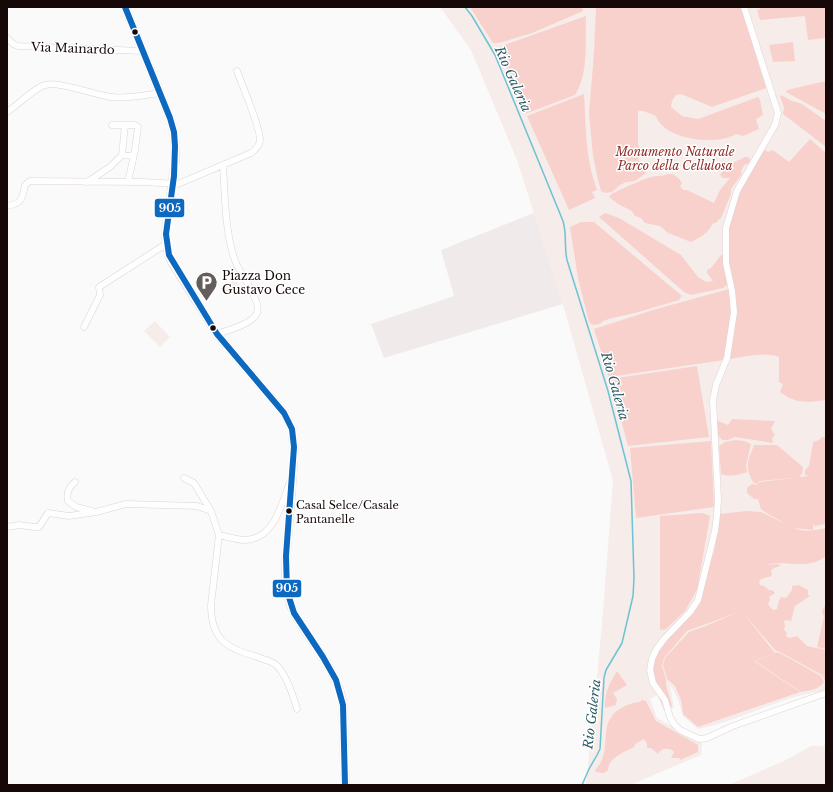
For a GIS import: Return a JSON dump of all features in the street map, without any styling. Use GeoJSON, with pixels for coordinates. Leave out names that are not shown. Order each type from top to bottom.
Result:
{"type":"FeatureCollection","features":[{"type":"Feature","properties":{"kind":"main road"},"geometry":{"type":"LineString","coordinates":[[125,7],[172,121],[175,137],[176,154],[166,231],[168,254],[217,334],[279,406],[292,429],[292,477],[286,566],[287,591],[294,613],[332,673],[341,693],[344,709],[345,785]]}},
{"type":"Feature","properties":{"kind":"street"},"geometry":{"type":"LineString","coordinates":[[744,7],[778,112],[778,117],[773,130],[737,191],[726,228],[726,263],[732,291],[734,312],[727,358],[716,385],[713,400],[718,505],[713,539],[698,600],[693,608],[664,639],[656,650],[651,665],[651,677],[654,685],[666,703],[670,717],[674,724],[680,730],[693,738],[699,739],[707,738],[733,726],[826,693]]}},
{"type":"Feature","properties":{"kind":"street","name":"Via Mainardo"},"geometry":{"type":"LineString","coordinates":[[7,38],[13,44],[18,46],[142,51]]}},
{"type":"Feature","properties":{"kind":"street"},"geometry":{"type":"LineString","coordinates":[[7,206],[21,201],[25,185],[30,181],[180,184],[251,153],[256,149],[260,142],[256,124],[237,71]]}},
{"type":"Feature","properties":{"kind":"street"},"geometry":{"type":"LineString","coordinates":[[7,112],[39,88],[48,84],[70,87],[113,97],[127,97],[160,92]]}},
{"type":"Feature","properties":{"kind":"street"},"geometry":{"type":"LineString","coordinates":[[112,125],[135,125],[138,127],[128,182]]}},
{"type":"Feature","properties":{"kind":"street"},"geometry":{"type":"LineString","coordinates":[[87,182],[110,168],[122,154],[125,125]]}},
{"type":"Feature","properties":{"kind":"street"},"geometry":{"type":"LineString","coordinates":[[122,154],[133,156]]}},
{"type":"Feature","properties":{"kind":"street"},"geometry":{"type":"LineString","coordinates":[[217,334],[252,320],[258,310],[257,303],[236,264],[232,251],[228,226],[223,166]]}},
{"type":"Feature","properties":{"kind":"street"},"geometry":{"type":"LineString","coordinates":[[84,327],[100,295],[99,287],[166,244]]}},
{"type":"Feature","properties":{"kind":"street"},"geometry":{"type":"LineString","coordinates":[[219,535],[244,540],[255,538],[264,534],[274,521],[292,477]]}},
{"type":"Feature","properties":{"kind":"street"},"geometry":{"type":"LineString","coordinates":[[184,478],[194,483],[211,511],[219,535],[211,605],[211,616],[217,632],[223,642],[233,649],[269,661],[277,666],[289,685],[297,709]]}},
{"type":"Feature","properties":{"kind":"street"},"geometry":{"type":"LineString","coordinates":[[75,482],[69,489],[67,497],[68,501],[76,507],[96,512]]}},
{"type":"Feature","properties":{"kind":"street"},"geometry":{"type":"LineString","coordinates":[[7,527],[19,525],[35,528],[39,527],[48,513],[68,516],[96,512],[126,504],[197,506],[211,511]]}},
{"type":"Feature","properties":{"kind":"shaded area"},"geometry":{"type":"Polygon","coordinates":[[[470,7],[582,7],[583,11],[532,33],[499,43],[493,43],[470,7]]]}},
{"type":"Feature","properties":{"kind":"shaded area"},"geometry":{"type":"Polygon","coordinates":[[[741,7],[766,88],[712,107],[681,94],[676,95],[672,101],[671,107],[682,116],[698,119],[758,97],[763,115],[756,119],[759,129],[743,136],[736,134],[717,140],[704,140],[669,131],[661,124],[656,116],[638,111],[638,144],[641,151],[638,159],[646,173],[635,181],[626,182],[620,185],[612,192],[605,193],[601,191],[593,156],[589,114],[596,8],[741,7]]]}},
{"type":"Feature","properties":{"kind":"shaded area"},"geometry":{"type":"Polygon","coordinates":[[[760,7],[826,7],[826,38],[808,40],[805,16],[760,20],[757,10],[760,9],[760,7]]]}},
{"type":"Feature","properties":{"kind":"shaded area"},"geometry":{"type":"Polygon","coordinates":[[[586,16],[584,67],[575,95],[525,114],[499,47],[586,16]]]}},
{"type":"Feature","properties":{"kind":"shaded area"},"geometry":{"type":"Polygon","coordinates":[[[793,42],[795,61],[773,62],[769,45],[793,42]]]}},
{"type":"Feature","properties":{"kind":"shaded area"},"geometry":{"type":"Polygon","coordinates":[[[826,81],[826,114],[786,92],[787,90],[826,81]]]}},
{"type":"Feature","properties":{"kind":"shaded area"},"geometry":{"type":"Polygon","coordinates":[[[584,94],[588,155],[597,190],[592,192],[595,198],[569,210],[527,116],[584,94]]]}},
{"type":"Feature","properties":{"kind":"shaded area"},"geometry":{"type":"Polygon","coordinates":[[[781,95],[802,104],[826,121],[826,147],[783,114],[784,107],[780,96],[781,95]]]}},
{"type":"Feature","properties":{"kind":"shaded area"},"geometry":{"type":"Polygon","coordinates":[[[810,139],[826,153],[826,400],[810,402],[798,401],[789,398],[780,392],[783,384],[779,382],[779,357],[761,354],[729,359],[734,334],[727,262],[726,234],[738,195],[763,149],[768,152],[773,150],[789,162],[810,139]]]}},
{"type":"Feature","properties":{"kind":"shaded area"},"geometry":{"type":"Polygon","coordinates":[[[745,157],[750,159],[749,163],[744,165],[741,171],[742,174],[731,189],[731,194],[721,218],[712,224],[709,230],[703,235],[691,242],[668,233],[660,226],[645,223],[641,218],[635,216],[632,211],[618,204],[609,197],[611,194],[637,182],[652,177],[671,174],[678,178],[682,183],[680,186],[683,190],[687,190],[714,203],[720,190],[730,178],[723,178],[720,175],[722,172],[734,162],[745,157]]]}},
{"type":"Feature","properties":{"kind":"shaded area"},"geometry":{"type":"Polygon","coordinates":[[[534,213],[563,304],[384,358],[371,324],[454,296],[441,250],[534,213]]]}},
{"type":"Feature","properties":{"kind":"shaded area"},"geometry":{"type":"Polygon","coordinates":[[[605,213],[619,218],[681,255],[698,277],[706,282],[713,281],[707,273],[707,270],[711,268],[721,255],[724,256],[728,276],[727,285],[723,288],[691,295],[684,292],[599,217],[605,213]]]}},
{"type":"Feature","properties":{"kind":"shaded area"},"geometry":{"type":"Polygon","coordinates":[[[581,222],[594,222],[682,296],[679,300],[612,318],[603,321],[600,324],[593,325],[589,322],[578,278],[570,227],[581,222]]]}},
{"type":"Feature","properties":{"kind":"shaded area"},"geometry":{"type":"Polygon","coordinates":[[[729,289],[731,313],[724,360],[609,377],[594,329],[653,310],[729,289]]]}},
{"type":"Feature","properties":{"kind":"shaded area"},"geometry":{"type":"Polygon","coordinates":[[[697,366],[709,437],[628,446],[610,379],[697,366]]]}},
{"type":"Feature","properties":{"kind":"shaded area"},"geometry":{"type":"Polygon","coordinates":[[[732,419],[775,421],[771,429],[775,435],[772,438],[773,443],[735,437],[728,440],[722,440],[717,434],[716,420],[728,425],[732,419]]]}},
{"type":"Feature","properties":{"kind":"shaded area"},"geometry":{"type":"Polygon","coordinates":[[[822,437],[826,437],[826,523],[814,526],[813,522],[813,530],[794,528],[806,531],[814,530],[826,528],[826,556],[812,563],[780,563],[765,565],[779,564],[780,566],[771,570],[772,576],[761,579],[759,582],[760,585],[772,590],[775,593],[769,597],[770,600],[768,604],[773,610],[777,609],[781,597],[786,598],[792,590],[792,586],[799,585],[808,590],[808,595],[810,596],[795,606],[791,621],[784,621],[784,630],[787,633],[786,636],[789,638],[797,636],[807,646],[826,650],[826,682],[822,675],[776,651],[744,614],[775,653],[754,661],[800,692],[698,727],[683,714],[681,700],[675,686],[667,679],[663,665],[665,658],[689,632],[736,613],[687,631],[664,658],[662,666],[672,706],[665,710],[657,693],[652,667],[661,645],[687,616],[705,579],[715,576],[707,578],[708,568],[714,552],[720,514],[746,511],[761,512],[788,525],[761,509],[758,499],[754,499],[747,493],[747,488],[752,484],[756,485],[760,482],[793,478],[760,481],[756,484],[753,482],[750,476],[748,464],[754,445],[777,445],[803,467],[803,471],[799,477],[809,476],[805,475],[805,470],[809,466],[813,442],[822,437]]]}},
{"type":"Feature","properties":{"kind":"shaded area"},"geometry":{"type":"Polygon","coordinates":[[[736,440],[751,444],[746,466],[747,472],[734,475],[721,474],[719,446],[725,442],[736,440]]]}},
{"type":"Feature","properties":{"kind":"shaded area"},"geometry":{"type":"Polygon","coordinates":[[[711,441],[714,507],[636,518],[630,448],[711,441]]]}},
{"type":"Feature","properties":{"kind":"shaded area"},"geometry":{"type":"Polygon","coordinates":[[[703,513],[710,516],[697,590],[685,611],[666,629],[660,630],[660,516],[703,513]]]}},
{"type":"Feature","properties":{"kind":"shaded area"},"geometry":{"type":"Polygon","coordinates":[[[826,604],[826,649],[817,647],[824,617],[822,611],[826,604]]]}},
{"type":"Feature","properties":{"kind":"shaded area"},"geometry":{"type":"Polygon","coordinates":[[[778,652],[821,676],[824,682],[822,685],[811,690],[801,692],[755,661],[778,652]]]}},
{"type":"Feature","properties":{"kind":"shaded area"},"geometry":{"type":"Polygon","coordinates":[[[617,671],[627,685],[613,693],[617,699],[616,705],[605,708],[607,693],[617,671]]]}},
{"type":"Feature","properties":{"kind":"shaded area"},"geometry":{"type":"Polygon","coordinates":[[[642,700],[646,701],[656,721],[698,745],[698,752],[680,760],[680,758],[671,758],[674,752],[672,750],[664,749],[658,754],[651,748],[647,748],[647,743],[644,739],[635,744],[634,747],[621,753],[611,762],[608,770],[604,773],[596,772],[595,770],[600,763],[605,749],[607,728],[612,716],[624,706],[642,700]]]}},
{"type":"Feature","properties":{"kind":"green space","name":"Monumento Naturale Parco della Cellulosa"},"geometry":{"type":"Polygon","coordinates":[[[440,7],[826,7],[826,691],[794,697],[730,720],[698,729],[683,716],[677,697],[670,684],[674,708],[664,711],[657,695],[650,699],[657,718],[702,743],[701,755],[630,785],[586,785],[602,625],[613,481],[562,301],[517,160],[471,50],[440,7]]]}},
{"type":"Feature","properties":{"kind":"green space"},"geometry":{"type":"Polygon","coordinates":[[[236,279],[241,288],[224,295],[220,288],[236,279]]]}},
{"type":"Feature","properties":{"kind":"green space"},"geometry":{"type":"Polygon","coordinates":[[[155,321],[170,337],[160,347],[144,331],[155,321]]]}},
{"type":"Feature","properties":{"kind":"green space"},"geometry":{"type":"Polygon","coordinates":[[[826,745],[826,785],[729,785],[784,761],[811,746],[826,745]]]}},
{"type":"Feature","properties":{"kind":"waterway","name":"Rio Galeria"},"geometry":{"type":"LineString","coordinates":[[465,7],[495,55],[563,221],[567,260],[608,391],[631,481],[634,578],[633,596],[622,643],[606,670],[604,678],[600,749],[582,785]]}},
{"type":"Feature","properties":{"kind":"transit line","name":"905"},"geometry":{"type":"LineString","coordinates":[[125,7],[170,118],[174,132],[174,176],[166,234],[169,255],[217,334],[284,413],[292,429],[294,447],[286,556],[287,591],[294,613],[323,657],[336,680],[343,705],[345,785]]}},
{"type":"Feature","properties":{"kind":"place","name":"Piazza Don Gustavo Cece"},"geometry":{"type":"Point","coordinates":[206,302]}},
{"type":"Feature","properties":{"kind":"place","name":"Casal Selce/Casale Pantanelle"},"geometry":{"type":"Point","coordinates":[289,511]}}]}
